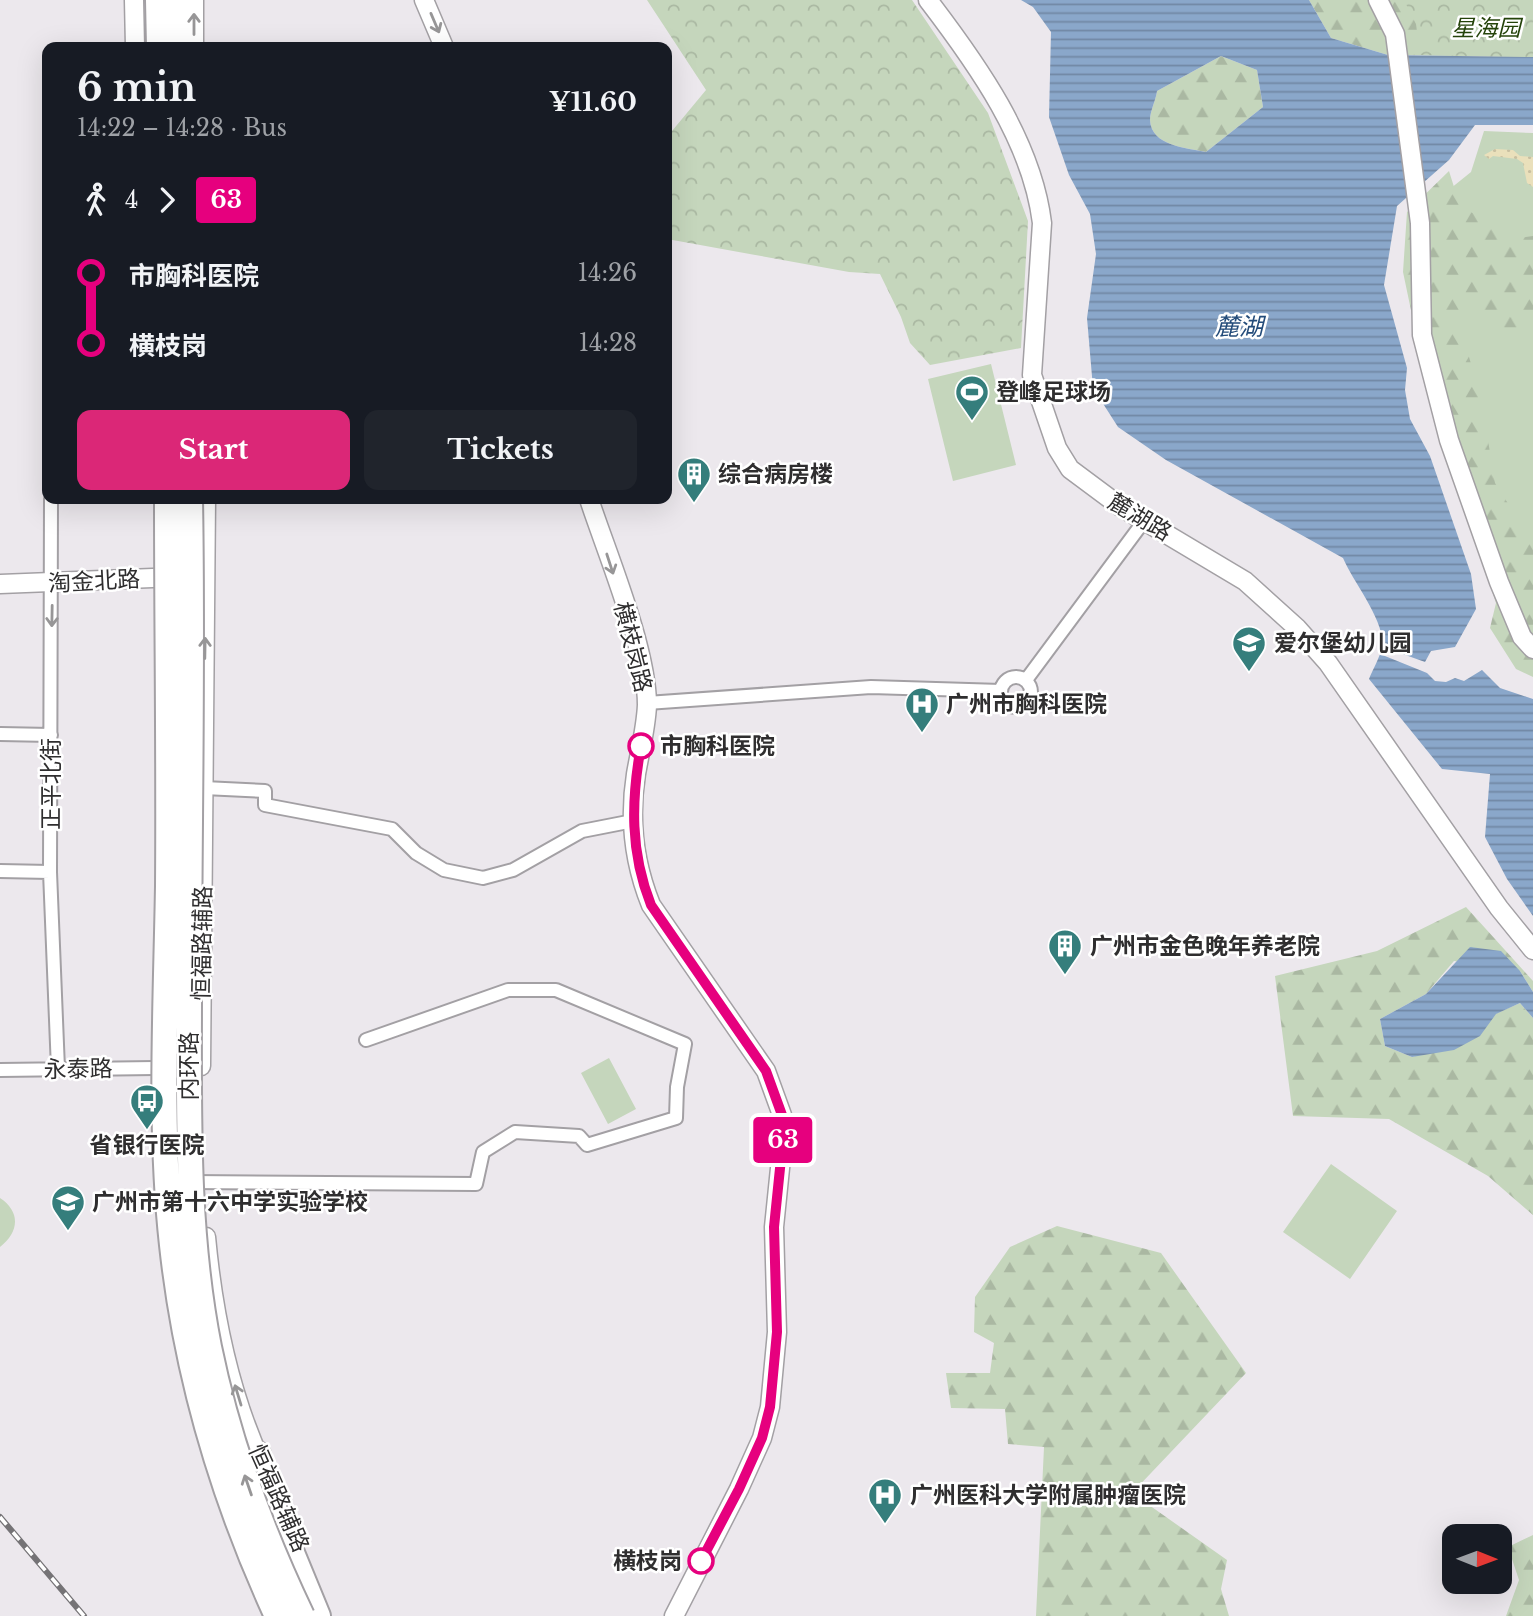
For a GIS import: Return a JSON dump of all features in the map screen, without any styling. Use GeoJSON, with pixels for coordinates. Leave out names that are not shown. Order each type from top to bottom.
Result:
{"type":"FeatureCollection","features":[{"type":"Feature","properties":{"kind":"highway"},"geometry":{"type":"LineString","coordinates":[[141,0],[142,42]]}},
{"type":"Feature","properties":{"kind":"highway"},"geometry":{"type":"LineString","coordinates":[[158,0],[159,42]]}},
{"type":"Feature","properties":{"kind":"highway"},"geometry":{"type":"LineString","coordinates":[[178,0],[179,42]]}},
{"type":"Feature","properties":{"kind":"highway","name":"内环路"},"geometry":{"type":"LineString","coordinates":[[167,504],[166,1107],[172,1242],[186,1342],[202,1411],[241,1531],[277,1616]]}},
{"type":"Feature","properties":{"kind":"highway","name":"内环路"},"geometry":{"type":"LineString","coordinates":[[190,504],[189,1103],[193,1234],[209,1346],[223,1405],[257,1512],[302,1616]]}},
{"type":"Feature","properties":{"kind":"highway"},"geometry":{"type":"LineString","coordinates":[[258,1454],[276,1514],[318,1616]]}},
{"type":"Feature","properties":{"kind":"main road"},"geometry":{"type":"LineString","coordinates":[[134,0],[135,42]]}},
{"type":"Feature","properties":{"kind":"main road"},"geometry":{"type":"LineString","coordinates":[[194,0],[194,42]]}},
{"type":"Feature","properties":{"kind":"main road"},"geometry":{"type":"LineString","coordinates":[[424,0],[442,42]]}},
{"type":"Feature","properties":{"kind":"main road","name":"麓湖路"},"geometry":{"type":"LineString","coordinates":[[928,0],[992,92],[1027,167],[1039,202],[1041,232],[1032,376],[1057,448],[1083,482],[1245,581],[1297,628],[1328,663],[1499,908],[1533,950]]}},
{"type":"Feature","properties":{"kind":"main road"},"geometry":{"type":"LineString","coordinates":[[1378,0],[1395,34],[1420,223],[1422,335],[1449,440],[1499,582],[1522,637],[1533,649]]}},
{"type":"Feature","properties":{"kind":"main road","name":"恒福路辅路"},"geometry":{"type":"LineString","coordinates":[[156,504],[157,1183],[169,1304],[187,1393],[229,1533],[264,1616]]}},
{"type":"Feature","properties":{"kind":"main road","name":"恒福路辅路"},"geometry":{"type":"LineString","coordinates":[[206,504],[201,1182],[207,1252],[221,1329],[258,1454],[331,1616]]}},
{"type":"Feature","properties":{"kind":"main road","name":"横枝岗路"},"geometry":{"type":"LineString","coordinates":[[591,504],[636,645],[647,703],[633,799],[633,821],[637,860],[651,905],[766,1071],[782,1115],[783,1139],[774,1227],[777,1332],[770,1407],[762,1438],[739,1489],[674,1616]]}},
{"type":"Feature","properties":{"kind":"main road","name":"淘金北路"},"geometry":{"type":"LineString","coordinates":[[0,583],[52,584],[188,577]]}},
{"type":"Feature","properties":{"kind":"street","name":"正平北街"},"geometry":{"type":"LineString","coordinates":[[51,504],[50,872],[58,1069]]}},
{"type":"Feature","properties":{"kind":"street"},"geometry":{"type":"LineString","coordinates":[[1026,681],[1144,521]]}},
{"type":"Feature","properties":{"kind":"street"},"geometry":{"type":"LineString","coordinates":[[1012,677],[1026,681],[1030,694],[1022,705],[1008,704],[1001,691],[1004,682],[1012,677]]}},
{"type":"Feature","properties":{"kind":"street"},"geometry":{"type":"LineString","coordinates":[[647,703],[871,687],[1001,691]]}},
{"type":"Feature","properties":{"kind":"street"},"geometry":{"type":"LineString","coordinates":[[0,734],[51,735]]}},
{"type":"Feature","properties":{"kind":"street"},"geometry":{"type":"LineString","coordinates":[[204,788],[265,791],[265,805],[392,830],[416,853],[444,870],[483,878],[513,870],[582,831],[633,821]]}},
{"type":"Feature","properties":{"kind":"street"},"geometry":{"type":"LineString","coordinates":[[0,871],[50,872]]}},
{"type":"Feature","properties":{"kind":"street"},"geometry":{"type":"LineString","coordinates":[[157,1183],[476,1184],[483,1152],[516,1132],[579,1136],[587,1145],[676,1118],[677,1087],[685,1044],[556,990],[508,990],[366,1040]]}},
{"type":"Feature","properties":{"kind":"street","name":"永泰路"},"geometry":{"type":"LineString","coordinates":[[0,1070],[155,1068]]}},
{"type":"Feature","properties":{"kind":"green space"},"geometry":{"type":"Polygon","coordinates":[[[647,0],[912,0],[988,113],[1028,221],[1021,348],[930,365],[910,343],[901,317],[880,274],[849,272],[672,240],[672,131],[706,90],[647,0]]]}},
{"type":"Feature","properties":{"kind":"green space"},"geometry":{"type":"Polygon","coordinates":[[[1309,0],[1533,0],[1533,57],[1388,55],[1331,38],[1309,0]]]}},
{"type":"Feature","properties":{"kind":"green space","name":"星海园"},"geometry":{"type":"Polygon","coordinates":[[[1404,0],[1533,0],[1533,57],[1420,55],[1416,24],[1404,0]]]}},
{"type":"Feature","properties":{"kind":"green space"},"geometry":{"type":"Polygon","coordinates":[[[1221,56],[1257,70],[1263,107],[1206,152],[1171,144],[1156,135],[1150,120],[1157,91],[1221,56]]]}},
{"type":"Feature","properties":{"kind":"green space"},"geometry":{"type":"Polygon","coordinates":[[[1484,131],[1533,133],[1533,632],[1422,335],[1435,201],[1471,172],[1484,131]]]}},
{"type":"Feature","properties":{"kind":"green space"},"geometry":{"type":"Polygon","coordinates":[[[1449,171],[1460,206],[1518,238],[1533,236],[1533,312],[1515,338],[1471,308],[1462,333],[1481,398],[1495,483],[1533,543],[1533,677],[1516,669],[1490,628],[1496,603],[1430,401],[1403,272],[1407,212],[1449,171]]]}},
{"type":"Feature","properties":{"kind":"green space","name":"登峰足球场"},"geometry":{"type":"Polygon","coordinates":[[[991,364],[1016,465],[953,481],[928,379],[991,364]]]}},
{"type":"Feature","properties":{"kind":"green space"},"geometry":{"type":"Polygon","coordinates":[[[1466,907],[1533,981],[1533,992],[1520,971],[1454,961],[1426,994],[1380,1019],[1385,1046],[1412,1057],[1479,1036],[1495,1014],[1520,1003],[1533,1018],[1533,1215],[1488,1176],[1389,1119],[1293,1116],[1275,976],[1377,951],[1466,907]]]}},
{"type":"Feature","properties":{"kind":"green space"},"geometry":{"type":"Polygon","coordinates":[[[609,1058],[636,1109],[608,1124],[581,1073],[609,1058]]]}},
{"type":"Feature","properties":{"kind":"green space"},"geometry":{"type":"Polygon","coordinates":[[[1331,1164],[1397,1211],[1350,1279],[1283,1232],[1331,1164]]]}},
{"type":"Feature","properties":{"kind":"green space"},"geometry":{"type":"Polygon","coordinates":[[[0,1198],[12,1209],[15,1222],[11,1235],[0,1247],[0,1198]]]}},
{"type":"Feature","properties":{"kind":"green space"},"geometry":{"type":"Polygon","coordinates":[[[1057,1226],[1161,1253],[1246,1373],[1132,1493],[1227,1560],[1221,1589],[1229,1616],[1036,1616],[1044,1447],[1008,1444],[1005,1409],[951,1408],[946,1373],[990,1373],[994,1343],[974,1332],[975,1297],[1010,1247],[1057,1226]]]}},
{"type":"Feature","properties":{"kind":"green space"},"geometry":{"type":"Polygon","coordinates":[[[1533,1535],[1533,1616],[1506,1616],[1519,1580],[1512,1559],[1512,1545],[1533,1535]]]}},
{"type":"Feature","properties":{"kind":"sand"},"geometry":{"type":"Polygon","coordinates":[[[1495,149],[1513,150],[1520,156],[1533,157],[1533,187],[1527,183],[1523,163],[1517,159],[1493,156],[1489,159],[1484,155],[1495,149]]]}},
{"type":"Feature","properties":{"kind":"water","name":"麓湖"},"geometry":{"type":"Polygon","coordinates":[[[1021,0],[1309,0],[1331,38],[1388,55],[1533,57],[1533,125],[1475,125],[1449,160],[1397,206],[1384,285],[1407,368],[1405,390],[1410,419],[1430,456],[1471,574],[1476,609],[1455,647],[1431,651],[1425,662],[1383,647],[1380,653],[1382,638],[1379,627],[1343,558],[1166,460],[1118,427],[1093,388],[1087,318],[1096,254],[1090,214],[1069,175],[1049,117],[1051,32],[1033,7],[1021,0]],[[1221,56],[1157,91],[1150,117],[1152,129],[1156,135],[1171,144],[1206,152],[1263,107],[1257,70],[1221,56]]]}},
{"type":"Feature","properties":{"kind":"water"},"geometry":{"type":"Polygon","coordinates":[[[1380,654],[1427,673],[1435,681],[1446,682],[1455,678],[1464,681],[1482,670],[1500,688],[1533,699],[1533,916],[1507,879],[1485,837],[1490,774],[1442,769],[1369,679],[1380,654]]]}},
{"type":"Feature","properties":{"kind":"water"},"geometry":{"type":"Polygon","coordinates":[[[1470,947],[1501,951],[1520,971],[1533,992],[1533,1018],[1520,1003],[1496,1014],[1480,1036],[1454,1050],[1412,1057],[1385,1046],[1380,1019],[1426,994],[1470,947]]]}},
{"type":"Feature","properties":{"kind":"railway"},"geometry":{"type":"LineString","coordinates":[[0,1517],[84,1616]]}},
{"type":"Feature","properties":{"kind":"bus line","name":"63"},"geometry":{"type":"LineString","coordinates":[[641,746],[635,777],[633,832],[643,885],[651,905],[669,933],[766,1071],[782,1115],[783,1139],[774,1227],[777,1332],[770,1407],[762,1438],[701,1561]]}},
{"type":"Feature","properties":{"kind":"place","name":"登峰足球场"},"geometry":{"type":"Point","coordinates":[972,422]}},
{"type":"Feature","properties":{"kind":"place","name":"综合病房楼"},"geometry":{"type":"Point","coordinates":[694,504]}},
{"type":"Feature","properties":{"kind":"place","name":"爱尔堡幼儿园"},"geometry":{"type":"Point","coordinates":[1249,673]}},
{"type":"Feature","properties":{"kind":"place","name":"广州市胸科医院"},"geometry":{"type":"Point","coordinates":[922,734]}},
{"type":"Feature","properties":{"kind":"place","name":"市胸科医院"},"geometry":{"type":"Point","coordinates":[641,746]}},
{"type":"Feature","properties":{"kind":"place","name":"广州市金色晚年养老院"},"geometry":{"type":"Point","coordinates":[1065,976]}},
{"type":"Feature","properties":{"kind":"place","name":"省银行医院"},"geometry":{"type":"Point","coordinates":[147,1131]}},
{"type":"Feature","properties":{"kind":"place","name":"广州市第十六中学实验学校"},"geometry":{"type":"Point","coordinates":[68,1232]}},
{"type":"Feature","properties":{"kind":"place","name":"广州医科大学附属肿瘤医院"},"geometry":{"type":"Point","coordinates":[885,1525]}},
{"type":"Feature","properties":{"kind":"place","name":"横枝岗"},"geometry":{"type":"Point","coordinates":[701,1561]}}]}
